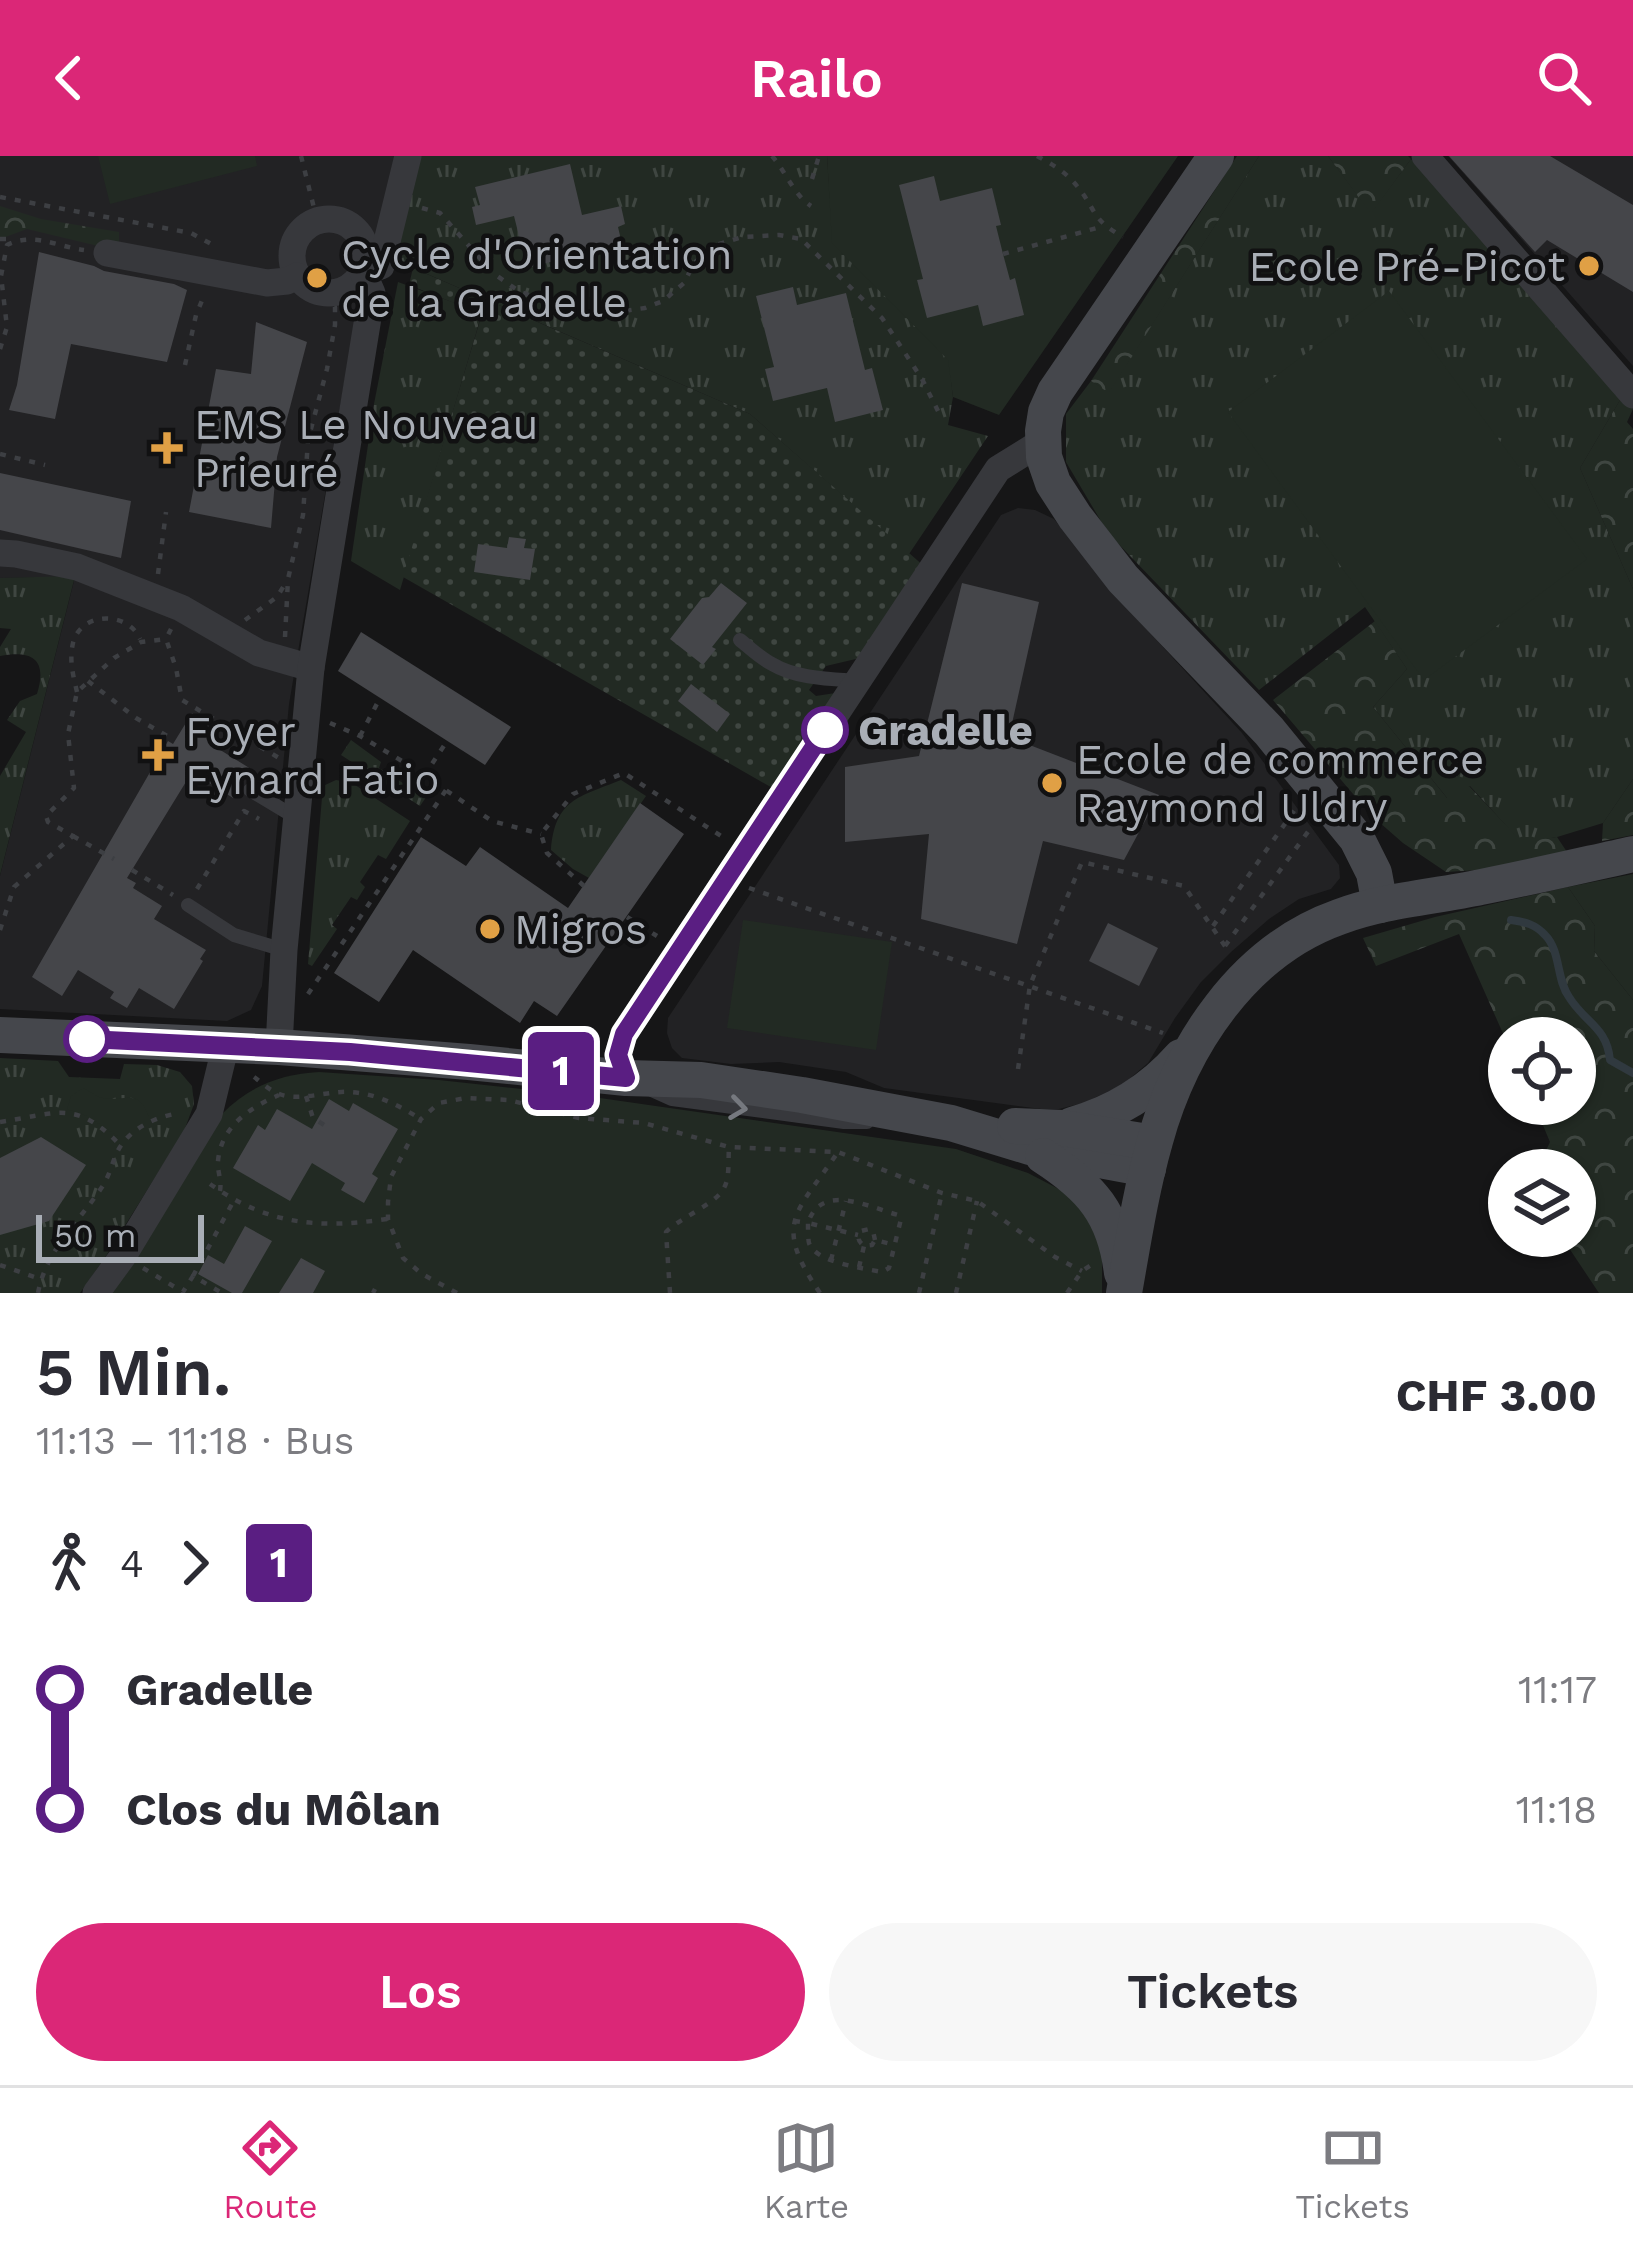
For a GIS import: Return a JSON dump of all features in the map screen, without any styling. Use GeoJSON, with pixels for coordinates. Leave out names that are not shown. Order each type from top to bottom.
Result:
{"type":"FeatureCollection","features":[{"type":"Feature","properties":{"kind":"street"},"geometry":{"type":"LineString","coordinates":[[279,1047],[299,770],[297,665],[372,293],[363,272],[366,248],[352,227],[329,218],[317,220],[298,234],[291,256],[298,276],[320,292],[344,290],[363,272],[381,266],[408,156]]}},
{"type":"Feature","properties":{"kind":"street"},"geometry":{"type":"LineString","coordinates":[[1216,156],[1066,374],[1046,412],[1044,449],[1053,483],[1124,579],[1268,731],[1357,839],[1374,873],[1380,905]]}},
{"type":"Feature","properties":{"kind":"street"},"geometry":{"type":"LineString","coordinates":[[1425,156],[1633,395]]}},
{"type":"Feature","properties":{"kind":"street"},"geometry":{"type":"LineString","coordinates":[[107,253],[267,283],[298,276]]}},
{"type":"Feature","properties":{"kind":"street"},"geometry":{"type":"LineString","coordinates":[[626,1078],[618,1055],[624,1034],[745,852],[1003,484],[1034,470],[1044,449]]}},
{"type":"Feature","properties":{"kind":"street"},"geometry":{"type":"LineString","coordinates":[[626,1078],[640,1058],[640,1036],[652,1016],[998,469],[1044,449]]}},
{"type":"Feature","properties":{"kind":"street"},"geometry":{"type":"LineString","coordinates":[[0,553],[76,567],[168,603],[259,653],[297,665]]}},
{"type":"Feature","properties":{"kind":"street"},"geometry":{"type":"LineString","coordinates":[[1063,1128],[1109,1113],[1134,1098],[1174,1064],[1191,1032],[1282,946],[1334,918],[1633,854]]}},
{"type":"Feature","properties":{"kind":"street"},"geometry":{"type":"LineString","coordinates":[[1124,1293],[1151,1156],[1191,1032]]}},
{"type":"Feature","properties":{"kind":"street"},"geometry":{"type":"LineString","coordinates":[[0,1034],[235,1057],[279,1047],[626,1078],[701,1080],[951,1123],[1030,1147],[1151,1156]]}},
{"type":"Feature","properties":{"kind":"street"},"geometry":{"type":"LineString","coordinates":[[96,1293],[210,1112],[235,1057]]}},
{"type":"Feature","properties":{"kind":"street"},"geometry":{"type":"LineString","coordinates":[[951,1123],[1063,1128],[1151,1156]]}},
{"type":"Feature","properties":{"kind":"street"},"geometry":{"type":"LineString","coordinates":[[1030,1147],[1076,1179],[1103,1209],[1117,1244],[1124,1293]]}},
{"type":"Feature","properties":{"kind":"lane"},"geometry":{"type":"LineString","coordinates":[[740,640],[773,665],[793,672],[864,682]]}},
{"type":"Feature","properties":{"kind":"lane"},"geometry":{"type":"LineString","coordinates":[[250,790],[296,817]]}},
{"type":"Feature","properties":{"kind":"lane"},"geometry":{"type":"LineString","coordinates":[[188,904],[234,935],[284,950]]}},
{"type":"Feature","properties":{"kind":"path"},"geometry":{"type":"LineString","coordinates":[[301,156],[317,220]]}},
{"type":"Feature","properties":{"kind":"path"},"geometry":{"type":"LineString","coordinates":[[772,156],[800,199],[811,206]]}},
{"type":"Feature","properties":{"kind":"path"},"geometry":{"type":"LineString","coordinates":[[812,179],[818,156]]}},
{"type":"Feature","properties":{"kind":"path"},"geometry":{"type":"LineString","coordinates":[[1037,156],[1076,185],[1094,217],[1128,240]]}},
{"type":"Feature","properties":{"kind":"path"},"geometry":{"type":"LineString","coordinates":[[397,205],[440,213],[493,273],[520,292],[588,310],[645,308],[663,301],[716,244],[742,237],[801,239],[882,318],[938,411]]}},
{"type":"Feature","properties":{"kind":"path"},"geometry":{"type":"LineString","coordinates":[[1003,254],[1104,226]]}},
{"type":"Feature","properties":{"kind":"path"},"geometry":{"type":"LineString","coordinates":[[0,238],[40,238],[63,247],[107,253]]}},
{"type":"Feature","properties":{"kind":"path"},"geometry":{"type":"LineString","coordinates":[[0,349],[7,327],[3,253],[21,238]]}},
{"type":"Feature","properties":{"kind":"path"},"geometry":{"type":"LineString","coordinates":[[185,365],[205,293],[223,275]]}},
{"type":"Feature","properties":{"kind":"path"},"geometry":{"type":"LineString","coordinates":[[297,665],[288,580],[303,515],[308,440],[327,369],[334,308]]}},
{"type":"Feature","properties":{"kind":"path"},"geometry":{"type":"LineString","coordinates":[[0,454],[45,465]]}},
{"type":"Feature","properties":{"kind":"path"},"geometry":{"type":"LineString","coordinates":[[275,477],[306,483]]}},
{"type":"Feature","properties":{"kind":"path"},"geometry":{"type":"LineString","coordinates":[[166,512],[166,639],[182,700],[299,770]]}},
{"type":"Feature","properties":{"kind":"path"},"geometry":{"type":"LineString","coordinates":[[223,631],[263,610],[288,580]]}},
{"type":"Feature","properties":{"kind":"path"},"geometry":{"type":"LineString","coordinates":[[114,859],[48,822],[46,816],[74,788],[68,734],[77,692],[71,665],[74,639],[84,625],[105,617],[123,620],[137,631],[141,642]]}},
{"type":"Feature","properties":{"kind":"path"},"geometry":{"type":"LineString","coordinates":[[77,692],[114,658],[141,642],[166,639]]}},
{"type":"Feature","properties":{"kind":"path"},"geometry":{"type":"LineString","coordinates":[[88,681],[169,737]]}},
{"type":"Feature","properties":{"kind":"path"},"geometry":{"type":"LineString","coordinates":[[360,736],[380,698]]}},
{"type":"Feature","properties":{"kind":"path"},"geometry":{"type":"LineString","coordinates":[[325,720],[360,736],[492,821],[541,834]]}},
{"type":"Feature","properties":{"kind":"path"},"geometry":{"type":"LineString","coordinates":[[424,776],[447,741]]}},
{"type":"Feature","properties":{"kind":"path"},"geometry":{"type":"LineString","coordinates":[[541,834],[573,794],[624,773],[745,852]]}},
{"type":"Feature","properties":{"kind":"path"},"geometry":{"type":"LineString","coordinates":[[305,999],[446,790]]}},
{"type":"Feature","properties":{"kind":"path"},"geometry":{"type":"LineString","coordinates":[[1212,927],[1299,803]]}},
{"type":"Feature","properties":{"kind":"path"},"geometry":{"type":"LineString","coordinates":[[132,870],[188,904],[244,811],[260,819],[296,817]]}},
{"type":"Feature","properties":{"kind":"path"},"geometry":{"type":"LineString","coordinates":[[1225,946],[1314,824]]}},
{"type":"Feature","properties":{"kind":"path"},"geometry":{"type":"LineString","coordinates":[[541,834],[547,853],[584,886]]}},
{"type":"Feature","properties":{"kind":"path"},"geometry":{"type":"LineString","coordinates":[[0,930],[14,887],[73,836]]}},
{"type":"Feature","properties":{"kind":"path"},"geometry":{"type":"LineString","coordinates":[[1018,1069],[1030,986],[1082,862],[1184,886],[1232,957]]}},
{"type":"Feature","properties":{"kind":"path"},"geometry":{"type":"LineString","coordinates":[[747,887],[1030,986],[1191,1032]]}},
{"type":"Feature","properties":{"kind":"path"},"geometry":{"type":"LineString","coordinates":[[235,1057],[279,1095]]}},
{"type":"Feature","properties":{"kind":"path"},"geometry":{"type":"LineString","coordinates":[[220,1191],[217,1165],[234,1124],[279,1095],[328,1091],[376,1096],[421,1119]]}},
{"type":"Feature","properties":{"kind":"path"},"geometry":{"type":"LineString","coordinates":[[306,1096],[313,1118],[324,1125]]}},
{"type":"Feature","properties":{"kind":"path"},"geometry":{"type":"LineString","coordinates":[[457,1293],[403,1258],[388,1219],[391,1178],[421,1119],[439,1103],[466,1098],[508,1100],[579,1118],[644,1123],[728,1147],[838,1152],[942,1193],[977,1201],[1082,1271]]}},
{"type":"Feature","properties":{"kind":"path"},"geometry":{"type":"LineString","coordinates":[[579,1118],[584,1106]]}},
{"type":"Feature","properties":{"kind":"path"},"geometry":{"type":"LineString","coordinates":[[38,1293],[40,1279],[65,1232],[103,1186],[120,1145],[149,1121],[210,1112]]}},
{"type":"Feature","properties":{"kind":"path"},"geometry":{"type":"LineString","coordinates":[[0,1122],[73,1113],[109,1133],[120,1145]]}},
{"type":"Feature","properties":{"kind":"path"},"geometry":{"type":"LineString","coordinates":[[308,1127],[313,1118]]}},
{"type":"Feature","properties":{"kind":"path"},"geometry":{"type":"LineString","coordinates":[[670,1293],[666,1232],[724,1188],[728,1147]]}},
{"type":"Feature","properties":{"kind":"path"},"geometry":{"type":"LineString","coordinates":[[820,1293],[797,1256],[792,1233],[796,1211],[838,1152]]}},
{"type":"Feature","properties":{"kind":"path"},"geometry":{"type":"LineString","coordinates":[[210,1184],[234,1200],[281,1219],[319,1225],[388,1219]]}},
{"type":"Feature","properties":{"kind":"path"},"geometry":{"type":"LineString","coordinates":[[920,1293],[942,1193]]}},
{"type":"Feature","properties":{"kind":"path"},"geometry":{"type":"LineString","coordinates":[[123,1256],[183,1292],[234,1200]]}},
{"type":"Feature","properties":{"kind":"path"},"geometry":{"type":"LineString","coordinates":[[825,1200],[846,1201],[901,1219],[886,1271],[831,1260],[809,1243],[811,1213],[825,1200]]}},
{"type":"Feature","properties":{"kind":"path"},"geometry":{"type":"LineString","coordinates":[[831,1260],[846,1201]]}},
{"type":"Feature","properties":{"kind":"path"},"geometry":{"type":"LineString","coordinates":[[956,1293],[977,1201]]}},
{"type":"Feature","properties":{"kind":"path"},"geometry":{"type":"LineString","coordinates":[[794,1221],[858,1235]]}},
{"type":"Feature","properties":{"kind":"path"},"geometry":{"type":"LineString","coordinates":[[860,1231],[873,1231],[875,1240],[864,1246],[860,1231]]}},
{"type":"Feature","properties":{"kind":"path"},"geometry":{"type":"LineString","coordinates":[[875,1240],[895,1245]]}},
{"type":"Feature","properties":{"kind":"path"},"geometry":{"type":"LineString","coordinates":[[859,1267],[864,1246]]}},
{"type":"Feature","properties":{"kind":"path"},"geometry":{"type":"LineString","coordinates":[[1067,1293],[1094,1263]]}},
{"type":"Feature","properties":{"kind":"path"},"geometry":{"type":"LineString","coordinates":[[0,1265],[40,1279]]}},
{"type":"Feature","properties":{"kind":"path"},"geometry":{"type":"LineString","coordinates":[[193,1276],[222,1293]]}},
{"type":"Feature","properties":{"kind":"shaded area"},"geometry":{"type":"Polygon","coordinates":[[[0,156],[400,156],[355,320],[289,704],[262,986],[251,1010],[227,1021],[0,1009],[0,876],[75,577],[0,578],[0,156]]]}},
{"type":"Feature","properties":{"kind":"shaded area","name":"Ecole Pré-Picot"},"geometry":{"type":"Polygon","coordinates":[[[1448,156],[1633,156],[1633,366],[1458,167],[1448,156]]]}},
{"type":"Feature","properties":{"kind":"shaded area","name":"Ecole de commerce Raymond Uldry"},"geometry":{"type":"Polygon","coordinates":[[[1018,508],[1054,519],[1117,597],[1242,733],[1339,865],[1340,878],[1331,889],[1299,899],[1269,919],[1231,952],[1201,982],[1148,1063],[1121,1086],[1083,1103],[1041,1109],[884,1088],[846,1072],[779,1062],[731,1064],[682,1058],[672,1048],[668,1018],[1001,515],[1018,508]]]}},
{"type":"Feature","properties":{"kind":"green space"},"geometry":{"type":"Polygon","coordinates":[[[98,156],[255,156],[257,166],[110,204],[98,156]]]}},
{"type":"Feature","properties":{"kind":"green space"},"geometry":{"type":"Polygon","coordinates":[[[420,156],[827,156],[833,243],[949,360],[953,397],[948,425],[988,436],[909,554],[750,414],[395,260],[420,156]]]}},
{"type":"Feature","properties":{"kind":"green space"},"geometry":{"type":"Polygon","coordinates":[[[827,156],[1178,156],[999,415],[953,397],[948,360],[832,243],[827,156]]]}},
{"type":"Feature","properties":{"kind":"green space"},"geometry":{"type":"Polygon","coordinates":[[[1237,156],[1259,156],[1109,393],[1091,381],[1237,156]]]}},
{"type":"Feature","properties":{"kind":"green space"},"geometry":{"type":"Polygon","coordinates":[[[1259,156],[1328,156],[1371,213],[1411,159],[1623,395],[1580,468],[1633,589],[1633,779],[1603,823],[1522,843],[1470,786],[1448,799],[1373,707],[1407,669],[1365,607],[1259,690],[1108,533],[1066,462],[1066,414],[1091,381],[1109,392],[1259,156]]]}},
{"type":"Feature","properties":{"kind":"green space"},"geometry":{"type":"Polygon","coordinates":[[[1328,156],[1408,156],[1411,159],[1371,214],[1328,156]]]}},
{"type":"Feature","properties":{"kind":"green space"},"geometry":{"type":"Polygon","coordinates":[[[0,206],[41,219],[119,232],[119,251],[27,229],[0,239],[0,206]]]}},
{"type":"Feature","properties":{"kind":"green space"},"geometry":{"type":"Polygon","coordinates":[[[413,268],[750,414],[925,567],[864,657],[826,666],[809,690],[816,696],[842,692],[776,790],[403,577],[482,314],[409,285],[413,268]]]}},
{"type":"Feature","properties":{"kind":"green space"},"geometry":{"type":"Polygon","coordinates":[[[398,282],[482,313],[400,590],[351,561],[398,282]]]}},
{"type":"Feature","properties":{"kind":"green space"},"geometry":{"type":"Polygon","coordinates":[[[1389,291],[1587,559],[1424,680],[1228,412],[1389,291]]]}},
{"type":"Feature","properties":{"kind":"green space"},"geometry":{"type":"Polygon","coordinates":[[[1623,395],[1633,409],[1627,422],[1633,429],[1633,589],[1580,468],[1623,395]]]}},
{"type":"Feature","properties":{"kind":"green space"},"geometry":{"type":"Polygon","coordinates":[[[75,576],[0,875],[0,776],[26,732],[7,720],[20,701],[37,694],[40,672],[29,656],[0,656],[11,629],[0,628],[0,578],[75,576]]]}},
{"type":"Feature","properties":{"kind":"green space"},"geometry":{"type":"Polygon","coordinates":[[[1375,621],[1407,669],[1373,707],[1447,798],[1469,786],[1522,842],[1557,837],[1567,852],[1495,869],[1446,872],[1371,815],[1273,700],[1375,621]]]}},
{"type":"Feature","properties":{"kind":"green space"},"geometry":{"type":"Polygon","coordinates":[[[351,740],[381,762],[379,768],[429,793],[420,806],[341,755],[351,740]]]}},
{"type":"Feature","properties":{"kind":"green space"},"geometry":{"type":"Polygon","coordinates":[[[1633,779],[1633,835],[1602,841],[1603,823],[1633,779]]]}},
{"type":"Feature","properties":{"kind":"green space"},"geometry":{"type":"Polygon","coordinates":[[[336,780],[352,783],[410,821],[386,859],[378,855],[360,882],[365,887],[357,900],[351,897],[332,925],[337,929],[312,966],[308,964],[323,786],[336,780]]]}},
{"type":"Feature","properties":{"kind":"green space"},"geometry":{"type":"Polygon","coordinates":[[[621,780],[646,796],[589,878],[551,850],[553,833],[572,802],[621,780]]]}},
{"type":"Feature","properties":{"kind":"green space"},"geometry":{"type":"Polygon","coordinates":[[[1633,874],[1633,1000],[1594,951],[1595,926],[1568,887],[1633,874]]]}},
{"type":"Feature","properties":{"kind":"green space"},"geometry":{"type":"Polygon","coordinates":[[[1568,887],[1595,926],[1594,951],[1633,1000],[1633,1293],[1599,1293],[1575,1257],[1596,1257],[1596,1149],[1547,1149],[1550,1142],[1543,1125],[1596,1125],[1596,1017],[1496,1017],[1459,934],[1376,966],[1363,938],[1568,887]]]}},
{"type":"Feature","properties":{"kind":"green space"},"geometry":{"type":"Polygon","coordinates":[[[743,920],[892,942],[876,1050],[727,1028],[743,920]]]}},
{"type":"Feature","properties":{"kind":"green space"},"geometry":{"type":"Polygon","coordinates":[[[0,1058],[58,1061],[69,1077],[120,1079],[124,1064],[157,1065],[180,1072],[192,1086],[194,1104],[184,1131],[80,1293],[0,1293],[0,1058]]]}},
{"type":"Feature","properties":{"kind":"green space"},"geometry":{"type":"Polygon","coordinates":[[[319,1072],[586,1096],[956,1149],[1028,1173],[1080,1200],[1102,1250],[1102,1293],[107,1293],[222,1114],[266,1083],[319,1072]]]}},
{"type":"Feature","properties":{"kind":"green space"},"geometry":{"type":"Polygon","coordinates":[[[83,1088],[103,1098],[135,1099],[149,1117],[119,1137],[67,1109],[71,1096],[83,1088]]]}},
{"type":"Feature","properties":{"kind":"building","name":"Ecole Pré-Picot"},"geometry":{"type":"Polygon","coordinates":[[[1449,156],[1550,156],[1633,205],[1633,292],[1547,240],[1535,252],[1449,156]]]}},
{"type":"Feature","properties":{"kind":"building"},"geometry":{"type":"Polygon","coordinates":[[[570,164],[582,215],[621,206],[622,244],[527,268],[514,216],[476,225],[472,207],[480,205],[475,187],[570,164]]]}},
{"type":"Feature","properties":{"kind":"building"},"geometry":{"type":"Polygon","coordinates":[[[934,176],[940,201],[992,188],[1003,254],[1024,315],[983,326],[978,305],[927,318],[917,280],[923,279],[899,185],[934,176]]]}},
{"type":"Feature","properties":{"kind":"building"},"geometry":{"type":"Polygon","coordinates":[[[39,252],[187,290],[167,362],[71,344],[55,419],[9,410],[39,252]]]}},
{"type":"Feature","properties":{"kind":"building"},"geometry":{"type":"Polygon","coordinates":[[[793,287],[797,305],[846,293],[865,370],[872,368],[883,410],[835,422],[827,388],[773,401],[765,369],[774,367],[756,296],[793,287]]]}},
{"type":"Feature","properties":{"kind":"building"},"geometry":{"type":"Polygon","coordinates":[[[256,322],[307,342],[277,457],[271,528],[189,512],[216,369],[251,374],[256,322]]]}},
{"type":"Feature","properties":{"kind":"building"},"geometry":{"type":"Polygon","coordinates":[[[0,473],[131,501],[121,558],[0,530],[0,473]]]}},
{"type":"Feature","properties":{"kind":"building"},"geometry":{"type":"Polygon","coordinates":[[[509,537],[526,539],[524,548],[535,549],[530,580],[474,572],[478,544],[507,548],[509,537]]]}},
{"type":"Feature","properties":{"kind":"building"},"geometry":{"type":"Polygon","coordinates":[[[721,583],[747,603],[703,665],[670,639],[702,598],[721,583]]]}},
{"type":"Feature","properties":{"kind":"building"},"geometry":{"type":"Polygon","coordinates":[[[962,583],[1039,602],[1009,737],[1159,795],[1124,860],[1043,841],[1017,944],[921,919],[929,834],[845,842],[845,767],[919,756],[962,583]]]}},
{"type":"Feature","properties":{"kind":"building"},"geometry":{"type":"Polygon","coordinates":[[[361,632],[511,727],[485,765],[338,671],[361,632]]]}},
{"type":"Feature","properties":{"kind":"building"},"geometry":{"type":"Polygon","coordinates":[[[691,684],[730,714],[717,732],[678,701],[691,684]]]}},
{"type":"Feature","properties":{"kind":"building"},"geometry":{"type":"Polygon","coordinates":[[[192,713],[217,729],[209,743],[251,769],[233,798],[192,772],[127,878],[136,883],[133,888],[162,906],[154,919],[206,950],[203,961],[174,1009],[139,988],[127,1008],[110,998],[114,992],[78,970],[62,996],[32,977],[168,741],[173,744],[192,713]]]}},
{"type":"Feature","properties":{"kind":"building"},"geometry":{"type":"Polygon","coordinates":[[[640,803],[684,834],[557,1016],[534,1001],[520,1023],[413,950],[379,1002],[334,973],[421,837],[466,866],[480,847],[568,908],[640,803]]]}},
{"type":"Feature","properties":{"kind":"building"},"geometry":{"type":"Polygon","coordinates":[[[1108,923],[1158,948],[1139,986],[1089,961],[1108,923]]]}},
{"type":"Feature","properties":{"kind":"building"},"geometry":{"type":"Polygon","coordinates":[[[329,1099],[349,1111],[353,1103],[398,1129],[372,1174],[378,1178],[364,1203],[341,1190],[345,1183],[312,1163],[290,1201],[233,1168],[258,1125],[265,1130],[277,1109],[312,1129],[329,1099]]]}},
{"type":"Feature","properties":{"kind":"building"},"geometry":{"type":"Polygon","coordinates":[[[41,1137],[86,1165],[49,1221],[0,1235],[0,1158],[41,1137]]]}},
{"type":"Feature","properties":{"kind":"building"},"geometry":{"type":"Polygon","coordinates":[[[245,1226],[272,1241],[242,1293],[232,1293],[198,1274],[208,1255],[224,1264],[245,1226]]]}},
{"type":"Feature","properties":{"kind":"building"},"geometry":{"type":"Polygon","coordinates":[[[301,1258],[325,1271],[313,1293],[279,1293],[301,1258]]]}},
{"type":"Feature","properties":{"kind":"waterway"},"geometry":{"type":"LineString","coordinates":[[1511,920],[1530,924],[1545,935],[1569,997],[1600,1032],[1610,1060],[1633,1073]]}},
{"type":"Feature","properties":{"kind":"bus line","name":"1"},"geometry":{"type":"LineString","coordinates":[[87,1039],[350,1052],[626,1078],[618,1055],[624,1034],[825,730]]}},
{"type":"Feature","properties":{"kind":"place","name":"Ecole Pré-Picot"},"geometry":{"type":"Point","coordinates":[1589,266]}},
{"type":"Feature","properties":{"kind":"place","name":"Cycle d'Orientation de la Gradelle"},"geometry":{"type":"Point","coordinates":[317,278]}},
{"type":"Feature","properties":{"kind":"place","name":"EMS Le Nouveau Prieuré"},"geometry":{"type":"Point","coordinates":[167,448]}},
{"type":"Feature","properties":{"kind":"place","name":"Gradelle"},"geometry":{"type":"Point","coordinates":[825,730]}},
{"type":"Feature","properties":{"kind":"place","name":"Foyer Eynard Fatio"},"geometry":{"type":"Point","coordinates":[158,755]}},
{"type":"Feature","properties":{"kind":"place","name":"Ecole de commerce Raymond Uldry"},"geometry":{"type":"Point","coordinates":[1052,783]}},
{"type":"Feature","properties":{"kind":"place","name":"Migros"},"geometry":{"type":"Point","coordinates":[490,929]}}]}
